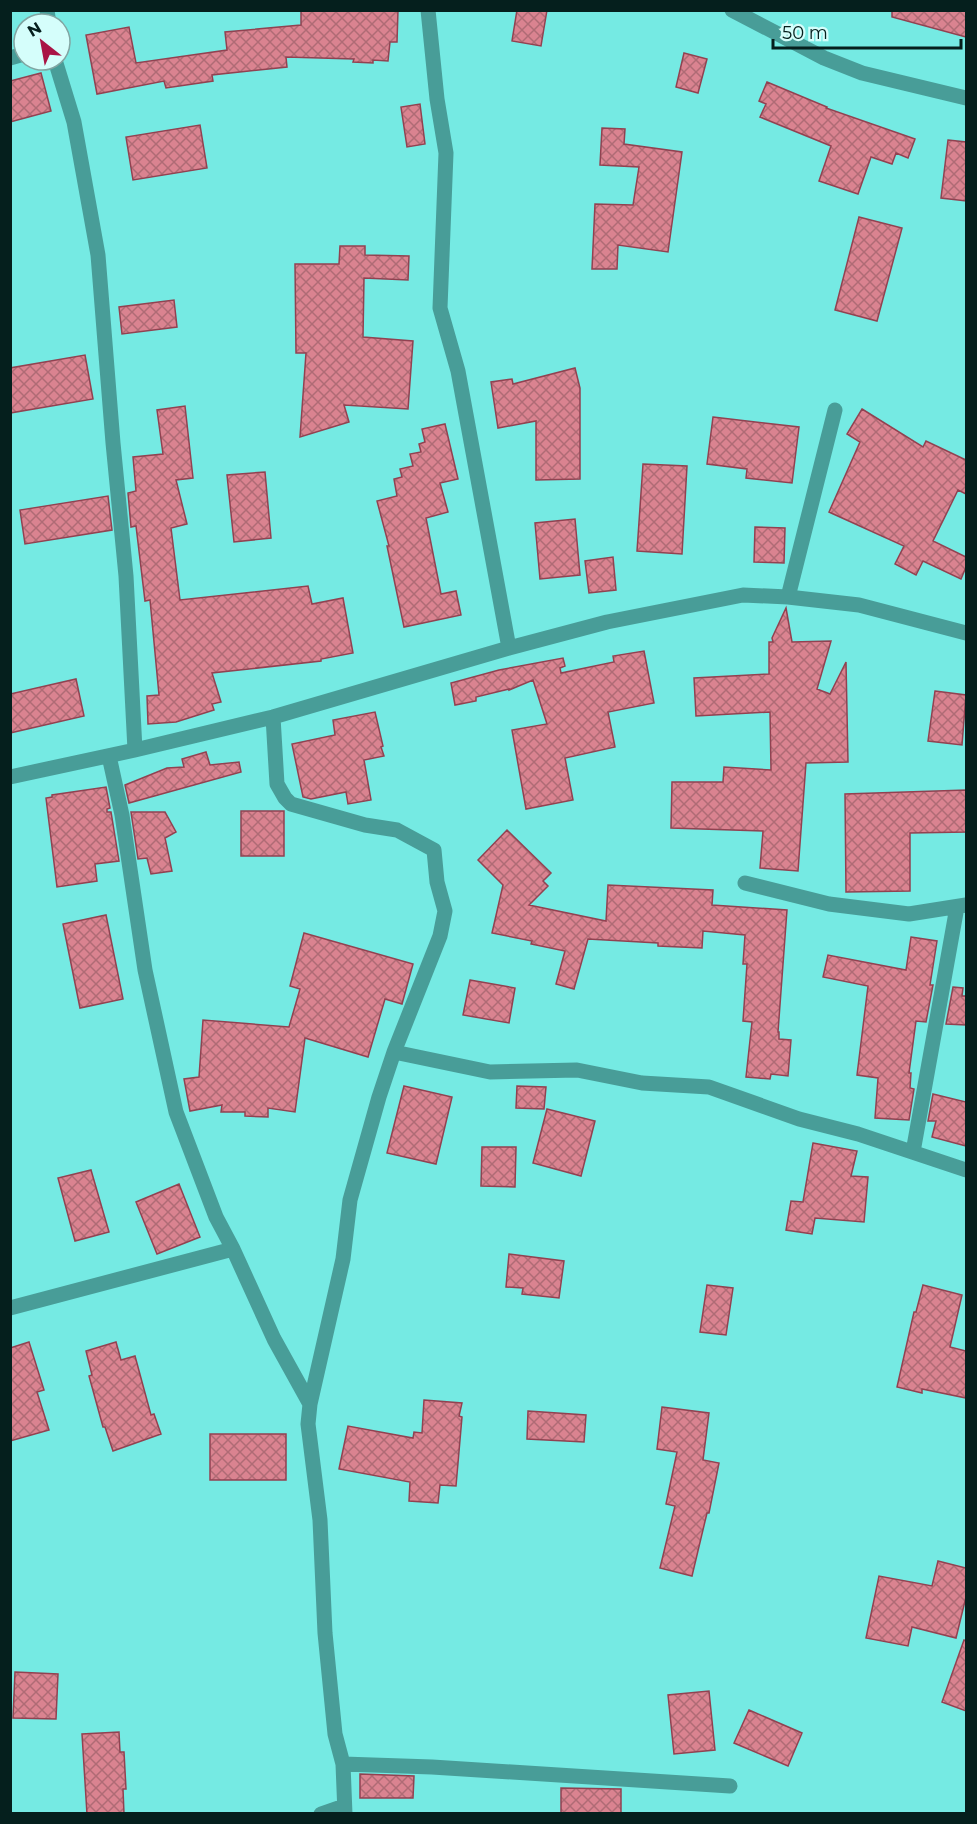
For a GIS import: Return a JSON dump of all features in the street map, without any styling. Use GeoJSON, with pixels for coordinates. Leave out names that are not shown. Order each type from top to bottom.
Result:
{"type":"FeatureCollection","features":[{"type":"Feature","properties":{"kind":"street"},"geometry":{"type":"LineString","coordinates":[[428,10],[437,99],[446,153],[440,308],[459,370],[509,648]]}},
{"type":"Feature","properties":{"kind":"street"},"geometry":{"type":"LineString","coordinates":[[732,10],[824,58],[862,74],[966,98]]}},
{"type":"Feature","properties":{"kind":"street"},"geometry":{"type":"LineString","coordinates":[[59,72],[74,122],[98,255],[126,576],[135,750]]}},
{"type":"Feature","properties":{"kind":"street"},"geometry":{"type":"LineString","coordinates":[[788,597],[835,410]]}},
{"type":"Feature","properties":{"kind":"street"},"geometry":{"type":"LineString","coordinates":[[10,777],[273,717],[509,648],[608,622],[743,595],[788,597],[859,605],[966,633]]}},
{"type":"Feature","properties":{"kind":"street"},"geometry":{"type":"LineString","coordinates":[[273,717],[277,784],[285,798],[291,804],[365,825],[398,830],[434,850],[437,882],[445,911],[440,936],[394,1052],[379,1097],[350,1200],[339,1278],[310,1404],[308,1424],[320,1520],[325,1633],[335,1734],[343,1764],[345,1810],[321,1814]]}},
{"type":"Feature","properties":{"kind":"street"},"geometry":{"type":"LineString","coordinates":[[109,756],[122,815],[145,970],[176,1112],[216,1217],[274,1339],[310,1404]]}},
{"type":"Feature","properties":{"kind":"street"},"geometry":{"type":"LineString","coordinates":[[745,883],[829,904],[909,914],[962,906],[913,1152]]}},
{"type":"Feature","properties":{"kind":"street"},"geometry":{"type":"LineString","coordinates":[[394,1052],[490,1072],[577,1070],[642,1083],[709,1087],[799,1119],[858,1134],[966,1170]]}},
{"type":"Feature","properties":{"kind":"street"},"geometry":{"type":"LineString","coordinates":[[10,1308],[233,1249]]}},
{"type":"Feature","properties":{"kind":"street"},"geometry":{"type":"LineString","coordinates":[[343,1764],[432,1767],[730,1786]]}},
{"type":"Feature","properties":{"kind":"building"},"geometry":{"type":"Polygon","coordinates":[[[301,10],[398,10],[397,42],[390,42],[388,61],[373,60],[373,63],[353,62],[354,59],[286,57],[287,67],[212,75],[213,81],[166,88],[164,81],[97,94],[86,35],[129,27],[136,63],[227,50],[225,32],[301,25],[301,10]]]}},
{"type":"Feature","properties":{"kind":"building"},"geometry":{"type":"Polygon","coordinates":[[[517,10],[547,10],[541,46],[512,41],[517,10]]]}},
{"type":"Feature","properties":{"kind":"building"},"geometry":{"type":"Polygon","coordinates":[[[892,10],[966,10],[966,37],[892,17],[892,10]]]}},
{"type":"Feature","properties":{"kind":"building"},"geometry":{"type":"Polygon","coordinates":[[[684,53],[707,59],[698,93],[676,87],[684,53]]]}},
{"type":"Feature","properties":{"kind":"building"},"geometry":{"type":"Polygon","coordinates":[[[41,73],[51,111],[10,122],[10,81],[41,73]]]}},
{"type":"Feature","properties":{"kind":"building"},"geometry":{"type":"Polygon","coordinates":[[[767,82],[826,108],[915,139],[908,158],[896,153],[892,164],[871,157],[858,194],[819,181],[831,146],[760,117],[766,104],[759,101],[767,82]]]}},
{"type":"Feature","properties":{"kind":"building"},"geometry":{"type":"Polygon","coordinates":[[[420,104],[425,144],[407,147],[401,107],[420,104]]]}},
{"type":"Feature","properties":{"kind":"building"},"geometry":{"type":"Polygon","coordinates":[[[200,125],[207,168],[133,180],[126,137],[200,125]]]}},
{"type":"Feature","properties":{"kind":"building"},"geometry":{"type":"Polygon","coordinates":[[[602,128],[625,129],[624,144],[682,152],[668,252],[618,245],[617,269],[592,269],[595,204],[633,205],[639,167],[600,165],[602,128]]]}},
{"type":"Feature","properties":{"kind":"building"},"geometry":{"type":"Polygon","coordinates":[[[948,140],[966,142],[966,201],[941,198],[948,140]]]}},
{"type":"Feature","properties":{"kind":"building"},"geometry":{"type":"Polygon","coordinates":[[[859,217],[902,228],[877,321],[835,310],[859,217]]]}},
{"type":"Feature","properties":{"kind":"building"},"geometry":{"type":"Polygon","coordinates":[[[340,246],[365,246],[365,255],[409,256],[408,280],[364,278],[363,337],[413,341],[408,409],[344,405],[349,422],[300,437],[306,353],[296,353],[295,264],[339,264],[340,246]]]}},
{"type":"Feature","properties":{"kind":"building"},"geometry":{"type":"Polygon","coordinates":[[[174,300],[177,327],[122,334],[119,307],[174,300]]]}},
{"type":"Feature","properties":{"kind":"building"},"geometry":{"type":"Polygon","coordinates":[[[85,355],[93,399],[10,413],[10,368],[85,355]]]}},
{"type":"Feature","properties":{"kind":"building"},"geometry":{"type":"Polygon","coordinates":[[[575,368],[580,388],[580,479],[536,480],[536,421],[498,428],[491,382],[512,379],[513,384],[575,368]]]}},
{"type":"Feature","properties":{"kind":"building"},"geometry":{"type":"Polygon","coordinates":[[[185,406],[193,478],[176,480],[187,524],[171,528],[180,600],[308,586],[312,604],[343,598],[353,653],[321,659],[321,661],[212,673],[221,702],[212,704],[214,710],[176,722],[148,724],[147,696],[159,695],[150,600],[145,601],[136,526],[131,527],[128,493],[136,491],[133,457],[163,454],[157,410],[185,406]]]}},
{"type":"Feature","properties":{"kind":"building"},"geometry":{"type":"Polygon","coordinates":[[[862,409],[923,447],[926,441],[966,460],[966,494],[958,490],[933,541],[966,557],[966,567],[961,579],[923,561],[916,575],[895,564],[904,546],[829,512],[860,442],[847,434],[862,409]]]}},
{"type":"Feature","properties":{"kind":"building"},"geometry":{"type":"Polygon","coordinates":[[[713,417],[799,427],[792,483],[746,478],[747,469],[707,464],[713,417]]]}},
{"type":"Feature","properties":{"kind":"building"},"geometry":{"type":"Polygon","coordinates":[[[445,424],[458,479],[440,483],[448,512],[426,518],[441,594],[456,591],[461,615],[404,627],[387,546],[389,546],[377,501],[397,496],[394,479],[402,477],[400,469],[413,466],[410,454],[421,452],[419,444],[425,442],[422,429],[445,424]]]}},
{"type":"Feature","properties":{"kind":"building"},"geometry":{"type":"Polygon","coordinates":[[[643,464],[687,466],[682,554],[637,551],[643,464]]]}},
{"type":"Feature","properties":{"kind":"building"},"geometry":{"type":"Polygon","coordinates":[[[265,472],[271,538],[234,542],[227,475],[265,472]]]}},
{"type":"Feature","properties":{"kind":"building"},"geometry":{"type":"Polygon","coordinates":[[[108,496],[112,530],[25,544],[20,510],[108,496]]]}},
{"type":"Feature","properties":{"kind":"building"},"geometry":{"type":"Polygon","coordinates":[[[575,519],[580,575],[540,579],[535,523],[575,519]]]}},
{"type":"Feature","properties":{"kind":"building"},"geometry":{"type":"Polygon","coordinates":[[[755,527],[785,528],[784,563],[754,562],[755,527]]]}},
{"type":"Feature","properties":{"kind":"building"},"geometry":{"type":"Polygon","coordinates":[[[613,557],[616,590],[589,593],[585,561],[613,557]]]}},
{"type":"Feature","properties":{"kind":"building"},"geometry":{"type":"Polygon","coordinates":[[[786,608],[792,642],[831,641],[817,689],[830,694],[846,662],[848,762],[806,763],[798,871],[760,868],[763,831],[671,828],[672,782],[723,782],[724,767],[771,770],[770,712],[696,716],[694,678],[769,674],[769,642],[773,642],[772,638],[786,608]]]}},
{"type":"Feature","properties":{"kind":"building"},"geometry":{"type":"Polygon","coordinates":[[[644,651],[654,703],[608,712],[615,747],[565,758],[573,800],[526,809],[512,730],[547,724],[533,680],[509,690],[476,697],[476,701],[455,705],[451,683],[499,670],[563,658],[565,666],[560,668],[561,673],[614,662],[613,656],[644,651]]]}},
{"type":"Feature","properties":{"kind":"building"},"geometry":{"type":"Polygon","coordinates":[[[76,679],[84,716],[10,733],[10,694],[76,679]]]}},
{"type":"Feature","properties":{"kind":"building"},"geometry":{"type":"Polygon","coordinates":[[[935,691],[966,695],[962,745],[928,741],[935,691]]]}},
{"type":"Feature","properties":{"kind":"building"},"geometry":{"type":"Polygon","coordinates":[[[375,712],[384,756],[364,760],[371,800],[348,804],[346,792],[311,799],[303,797],[292,744],[335,735],[333,720],[375,712]]]}},
{"type":"Feature","properties":{"kind":"building"},"geometry":{"type":"Polygon","coordinates":[[[206,752],[210,765],[239,762],[241,772],[129,803],[125,785],[167,768],[184,767],[182,759],[206,752]]]}},
{"type":"Feature","properties":{"kind":"building"},"geometry":{"type":"Polygon","coordinates":[[[106,787],[110,808],[107,812],[111,812],[119,861],[95,864],[97,881],[57,887],[46,798],[52,795],[106,787]]]}},
{"type":"Feature","properties":{"kind":"building"},"geometry":{"type":"Polygon","coordinates":[[[966,790],[966,832],[910,833],[910,891],[846,892],[845,794],[966,790]]]}},
{"type":"Feature","properties":{"kind":"building"},"geometry":{"type":"Polygon","coordinates":[[[241,811],[284,811],[284,856],[241,856],[241,811]]]}},
{"type":"Feature","properties":{"kind":"building"},"geometry":{"type":"Polygon","coordinates":[[[131,812],[165,812],[176,832],[165,838],[172,871],[151,874],[147,858],[138,859],[131,812]]]}},
{"type":"Feature","properties":{"kind":"building"},"geometry":{"type":"Polygon","coordinates":[[[507,830],[551,873],[543,881],[548,886],[529,905],[606,921],[608,885],[713,890],[712,905],[787,910],[778,1032],[779,1039],[791,1040],[788,1076],[771,1074],[770,1079],[746,1077],[752,1022],[743,1021],[747,964],[743,964],[745,935],[703,931],[702,948],[588,939],[574,989],[556,984],[565,951],[531,944],[532,941],[492,933],[503,885],[478,860],[507,830]]]}},
{"type":"Feature","properties":{"kind":"building"},"geometry":{"type":"Polygon","coordinates":[[[106,915],[123,999],[80,1008],[63,924],[106,915]]]}},
{"type":"Feature","properties":{"kind":"building"},"geometry":{"type":"Polygon","coordinates":[[[304,933],[413,964],[402,1004],[385,999],[368,1057],[305,1038],[295,1112],[268,1108],[268,1117],[245,1116],[245,1112],[221,1112],[222,1105],[190,1111],[184,1079],[199,1077],[203,1020],[289,1027],[300,989],[290,986],[304,933]]]}},
{"type":"Feature","properties":{"kind":"building"},"geometry":{"type":"Polygon","coordinates":[[[911,937],[937,941],[930,985],[933,985],[926,1022],[916,1021],[909,1073],[911,1073],[910,1088],[914,1089],[909,1120],[875,1118],[878,1078],[857,1075],[868,986],[823,977],[828,955],[906,970],[911,937]]]}},
{"type":"Feature","properties":{"kind":"building"},"geometry":{"type":"Polygon","coordinates":[[[470,980],[515,988],[509,1023],[463,1015],[470,980]]]}},
{"type":"Feature","properties":{"kind":"building"},"geometry":{"type":"Polygon","coordinates":[[[953,987],[963,988],[962,996],[966,996],[966,1025],[946,1024],[953,987]]]}},
{"type":"Feature","properties":{"kind":"building"},"geometry":{"type":"Polygon","coordinates":[[[404,1086],[452,1097],[436,1164],[387,1153],[404,1086]]]}},
{"type":"Feature","properties":{"kind":"building"},"geometry":{"type":"Polygon","coordinates":[[[517,1086],[546,1087],[544,1109],[516,1108],[517,1086]]]}},
{"type":"Feature","properties":{"kind":"building"},"geometry":{"type":"Polygon","coordinates":[[[933,1094],[966,1102],[966,1146],[932,1137],[936,1121],[928,1121],[933,1094]]]}},
{"type":"Feature","properties":{"kind":"building"},"geometry":{"type":"Polygon","coordinates":[[[547,1109],[595,1121],[581,1176],[533,1163],[547,1109]]]}},
{"type":"Feature","properties":{"kind":"building"},"geometry":{"type":"Polygon","coordinates":[[[813,1143],[857,1151],[851,1176],[868,1177],[864,1222],[815,1218],[812,1234],[786,1230],[791,1201],[803,1202],[813,1143]]]}},
{"type":"Feature","properties":{"kind":"building"},"geometry":{"type":"Polygon","coordinates":[[[482,1147],[516,1147],[515,1187],[481,1186],[482,1147]]]}},
{"type":"Feature","properties":{"kind":"building"},"geometry":{"type":"Polygon","coordinates":[[[91,1170],[109,1232],[75,1241],[58,1178],[91,1170]]]}},
{"type":"Feature","properties":{"kind":"building"},"geometry":{"type":"Polygon","coordinates":[[[179,1184],[200,1237],[157,1254],[136,1202],[179,1184]]]}},
{"type":"Feature","properties":{"kind":"building"},"geometry":{"type":"Polygon","coordinates":[[[509,1254],[564,1261],[559,1298],[522,1294],[523,1288],[506,1287],[509,1254]]]}},
{"type":"Feature","properties":{"kind":"building"},"geometry":{"type":"Polygon","coordinates":[[[707,1285],[733,1288],[726,1335],[700,1332],[707,1285]]]}},
{"type":"Feature","properties":{"kind":"building"},"geometry":{"type":"Polygon","coordinates":[[[923,1285],[962,1295],[950,1347],[966,1351],[966,1398],[922,1389],[922,1393],[897,1387],[914,1312],[916,1312],[923,1285]]]}},
{"type":"Feature","properties":{"kind":"building"},"geometry":{"type":"Polygon","coordinates":[[[29,1342],[44,1390],[37,1392],[49,1430],[10,1441],[10,1348],[29,1342]]]}},
{"type":"Feature","properties":{"kind":"building"},"geometry":{"type":"Polygon","coordinates":[[[116,1342],[121,1360],[135,1356],[151,1415],[154,1414],[161,1434],[113,1451],[105,1427],[103,1427],[89,1376],[92,1375],[86,1351],[116,1342]]]}},
{"type":"Feature","properties":{"kind":"building"},"geometry":{"type":"Polygon","coordinates":[[[424,1400],[462,1403],[459,1416],[462,1417],[456,1486],[440,1485],[438,1503],[409,1501],[410,1482],[339,1469],[348,1426],[413,1438],[414,1432],[422,1433],[424,1400]]]}},
{"type":"Feature","properties":{"kind":"building"},"geometry":{"type":"Polygon","coordinates":[[[662,1407],[709,1413],[703,1460],[719,1463],[709,1513],[707,1513],[692,1576],[660,1568],[675,1506],[666,1504],[677,1452],[657,1449],[662,1407]]]}},
{"type":"Feature","properties":{"kind":"building"},"geometry":{"type":"Polygon","coordinates":[[[528,1411],[586,1415],[584,1442],[527,1439],[528,1411]]]}},
{"type":"Feature","properties":{"kind":"building"},"geometry":{"type":"Polygon","coordinates":[[[210,1434],[286,1434],[286,1480],[210,1480],[210,1434]]]}},
{"type":"Feature","properties":{"kind":"building"},"geometry":{"type":"Polygon","coordinates":[[[938,1561],[966,1568],[966,1597],[956,1638],[912,1627],[908,1646],[866,1638],[879,1576],[932,1586],[938,1561]]]}},
{"type":"Feature","properties":{"kind":"building"},"geometry":{"type":"Polygon","coordinates":[[[964,1640],[966,1641],[966,1711],[942,1702],[964,1640]]]}},
{"type":"Feature","properties":{"kind":"building"},"geometry":{"type":"Polygon","coordinates":[[[15,1672],[58,1674],[56,1719],[13,1718],[15,1672]]]}},
{"type":"Feature","properties":{"kind":"building"},"geometry":{"type":"Polygon","coordinates":[[[709,1691],[715,1750],[674,1754],[668,1695],[709,1691]]]}},
{"type":"Feature","properties":{"kind":"building"},"geometry":{"type":"Polygon","coordinates":[[[749,1710],[802,1733],[788,1766],[734,1743],[749,1710]]]}},
{"type":"Feature","properties":{"kind":"building"},"geometry":{"type":"Polygon","coordinates":[[[119,1732],[120,1752],[124,1752],[126,1789],[123,1789],[124,1814],[87,1814],[82,1734],[119,1732]]]}},
{"type":"Feature","properties":{"kind":"building"},"geometry":{"type":"Polygon","coordinates":[[[360,1774],[414,1776],[413,1798],[360,1798],[360,1774]]]}},
{"type":"Feature","properties":{"kind":"building"},"geometry":{"type":"Polygon","coordinates":[[[561,1788],[621,1789],[621,1814],[561,1814],[561,1788]]]}}]}
